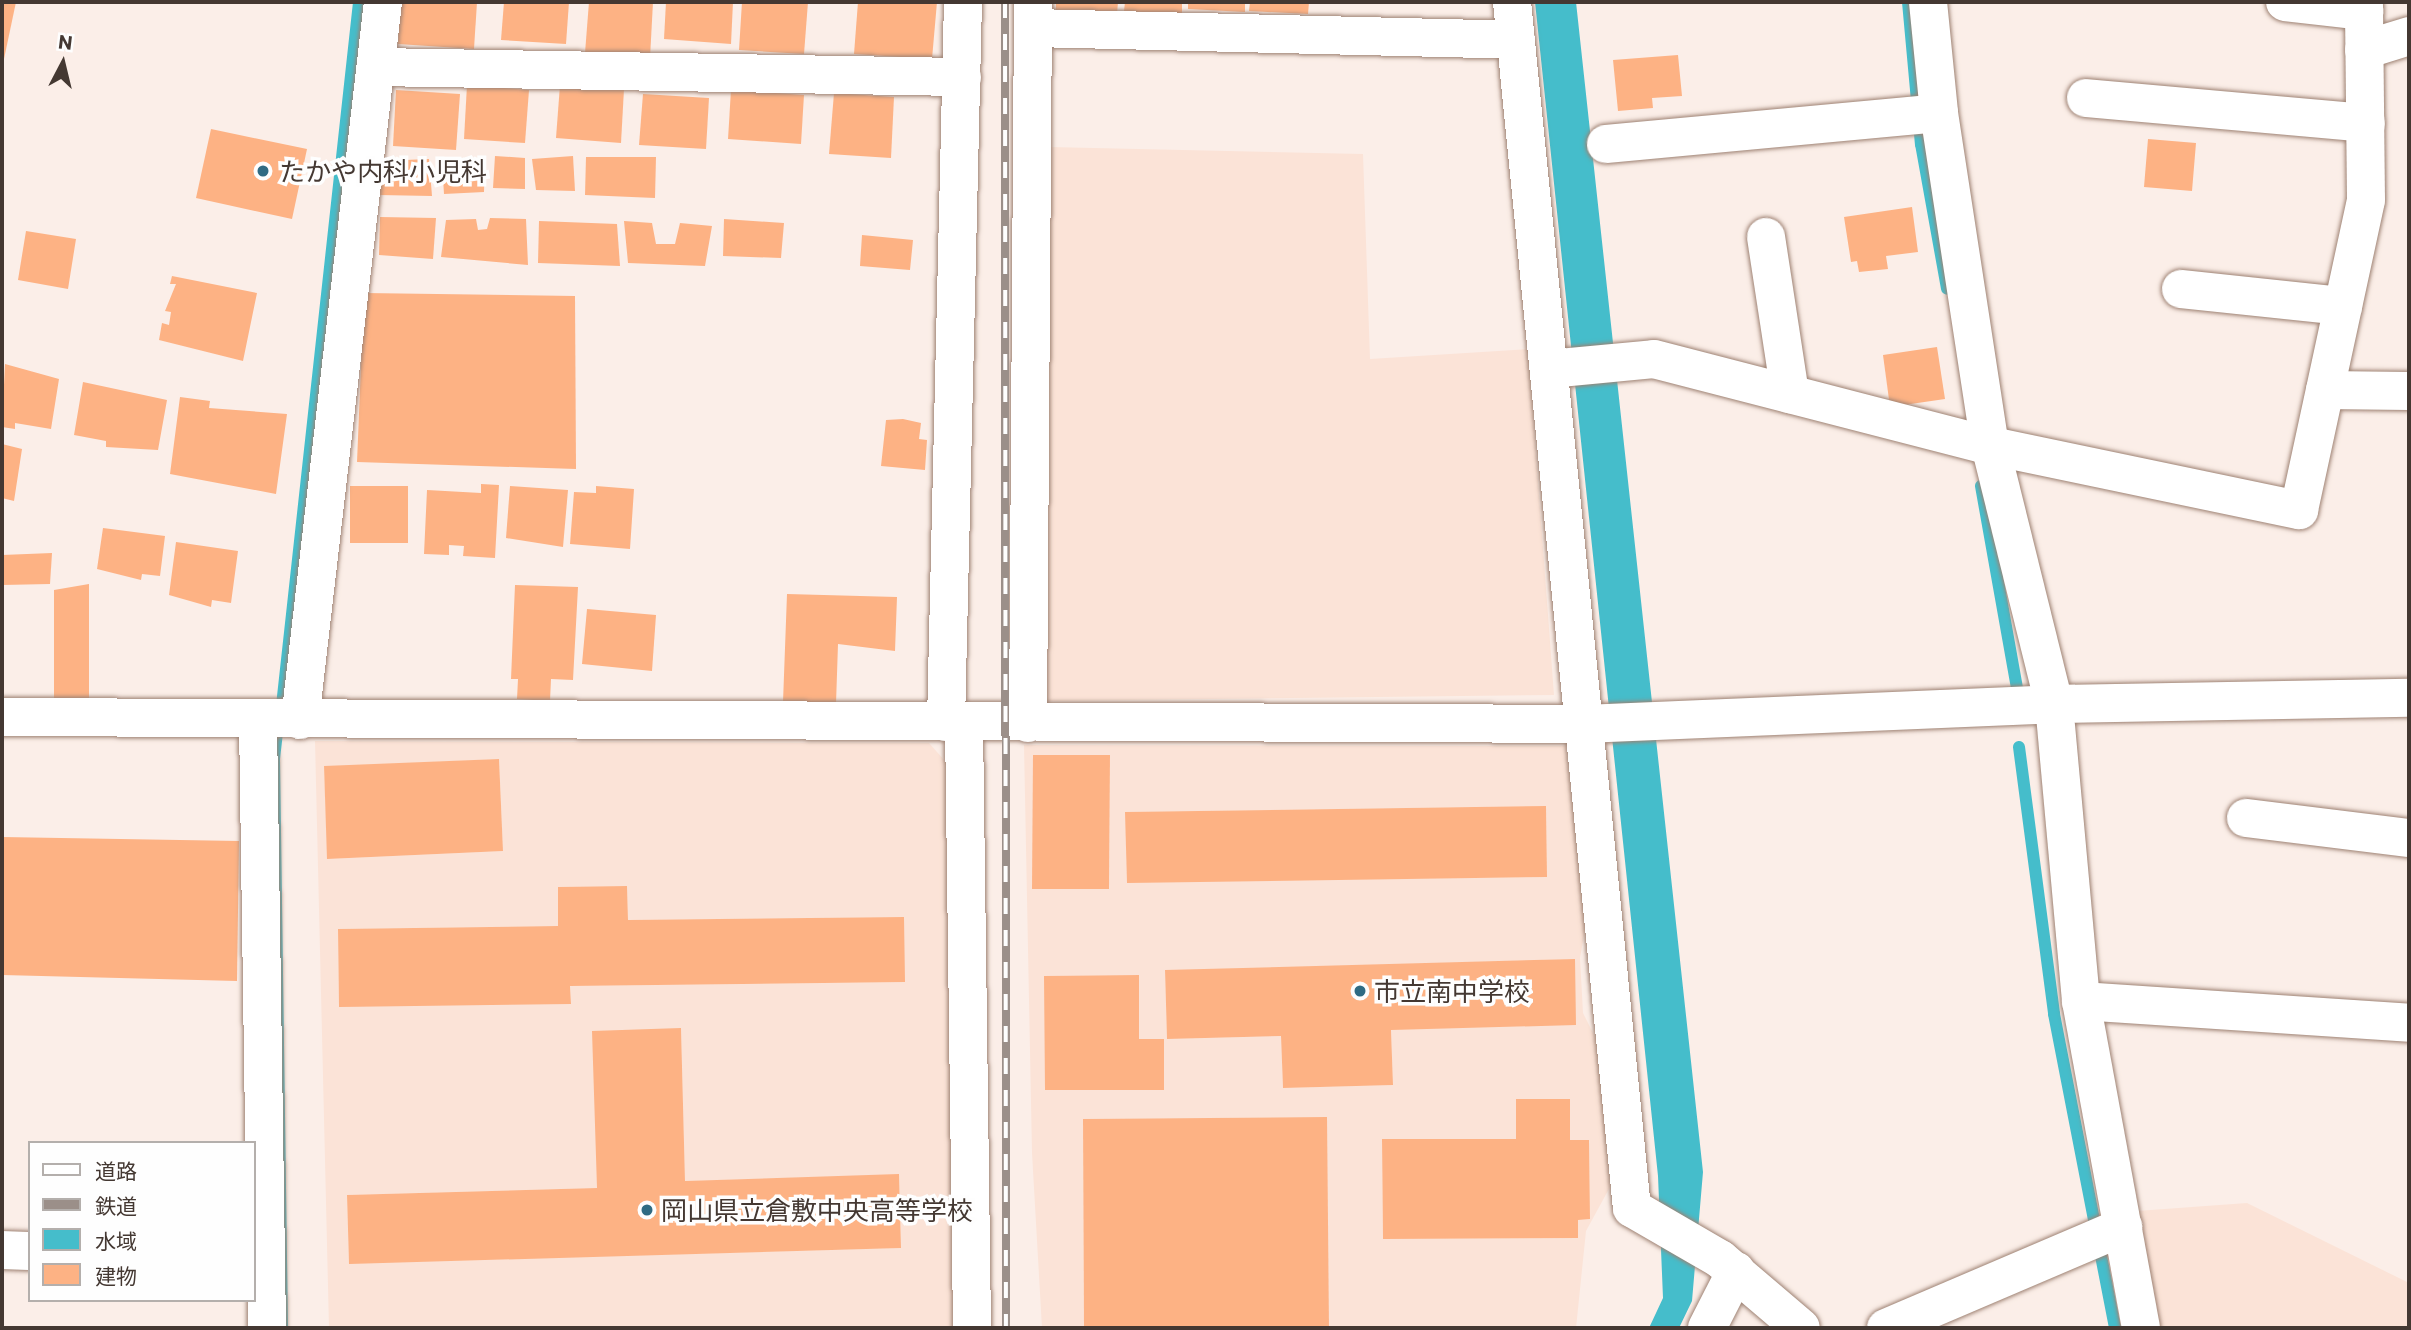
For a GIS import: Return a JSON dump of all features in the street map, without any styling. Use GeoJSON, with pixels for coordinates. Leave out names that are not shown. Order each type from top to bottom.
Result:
{"type":"FeatureCollection","features":[{"type":"Feature","properties":{"kind":"street"},"geometry":{"type":"LineString","coordinates":[[267,1328],[260,1252],[280,720],[376,66],[383,2]]}},
{"type":"Feature","properties":{"kind":"street"},"geometry":{"type":"LineString","coordinates":[[963,2],[955,722],[972,1328]]}},
{"type":"Feature","properties":{"kind":"street"},"geometry":{"type":"LineString","coordinates":[[1512,2],[1560,368],[1594,723],[1632,1208],[1723,1262],[1801,1328]]}},
{"type":"Feature","properties":{"kind":"street"},"geometry":{"type":"LineString","coordinates":[[1928,2],[1938,113],[1989,445],[2054,704],[2081,1001],[2110,1232],[2141,1328]]}},
{"type":"Feature","properties":{"kind":"street"},"geometry":{"type":"LineString","coordinates":[[1560,368],[1654,359],[1942,434],[2299,510],[2366,200],[2364,6],[2285,2]]}},
{"type":"Feature","properties":{"kind":"street"},"geometry":{"type":"LineString","coordinates":[[1028,723],[1033,15],[1516,40]]}},
{"type":"Feature","properties":{"kind":"street"},"geometry":{"type":"LineString","coordinates":[[2364,50],[2409,36]]}},
{"type":"Feature","properties":{"kind":"street"},"geometry":{"type":"LineString","coordinates":[[376,66],[962,77]]}},
{"type":"Feature","properties":{"kind":"street"},"geometry":{"type":"LineString","coordinates":[[2086,99],[2365,123]]}},
{"type":"Feature","properties":{"kind":"street"},"geometry":{"type":"LineString","coordinates":[[1606,144],[1938,113]]}},
{"type":"Feature","properties":{"kind":"street"},"geometry":{"type":"LineString","coordinates":[[1766,237],[1790,394]]}},
{"type":"Feature","properties":{"kind":"street"},"geometry":{"type":"LineString","coordinates":[[2181,289],[2343,306]]}},
{"type":"Feature","properties":{"kind":"street"},"geometry":{"type":"LineString","coordinates":[[2325,390],[2409,391]]}},
{"type":"Feature","properties":{"kind":"street"},"geometry":{"type":"LineString","coordinates":[[2,717],[1028,723],[1594,723],[2054,704],[2409,698]]}},
{"type":"Feature","properties":{"kind":"street"},"geometry":{"type":"LineString","coordinates":[[2246,818],[2409,838]]}},
{"type":"Feature","properties":{"kind":"street"},"geometry":{"type":"LineString","coordinates":[[2081,1001],[2409,1023]]}},
{"type":"Feature","properties":{"kind":"street"},"geometry":{"type":"LineString","coordinates":[[1886,1328],[2110,1232]]}},
{"type":"Feature","properties":{"kind":"street"},"geometry":{"type":"LineString","coordinates":[[2,1250],[28,1251]]}},
{"type":"Feature","properties":{"kind":"street"},"geometry":{"type":"LineString","coordinates":[[1707,1328],[1723,1262]]}},
{"type":"Feature","properties":{"kind":"shaded area"},"geometry":{"type":"Polygon","coordinates":[[[1049,147],[1363,154],[1370,359],[1528,349],[1554,695],[1047,701],[1049,147]]]}},
{"type":"Feature","properties":{"kind":"shaded area"},"geometry":{"type":"Polygon","coordinates":[[[315,741],[929,743],[953,770],[961,1328],[329,1328],[315,741]],[[499,759],[324,767],[328,859],[503,851],[499,759]],[[627,886],[558,887],[558,926],[338,929],[339,1006],[571,1003],[570,986],[904,982],[903,917],[628,920],[627,886]],[[681,1028],[597,1188],[347,1195],[349,1263],[901,1248],[899,1175],[685,1181],[681,1028]]]}},
{"type":"Feature","properties":{"kind":"shaded area"},"geometry":{"type":"Polygon","coordinates":[[[1024,745],[1566,746],[1586,924],[1580,958],[1583,1013],[1600,1047],[1610,1187],[1586,1231],[1576,1328],[1329,1328],[1326,1117],[1083,1119],[1084,1328],[1042,1328],[1032,1153],[1024,745]],[[1110,755],[1032,889],[1109,889],[1110,755]],[[1546,806],[1126,812],[1127,882],[1547,877],[1546,806]],[[1574,959],[1165,971],[1167,1039],[1281,1036],[1283,1088],[1393,1085],[1391,1030],[1574,959]],[[1138,975],[1045,976],[1045,1090],[1164,1090],[1164,1039],[1139,1039],[1138,975]],[[1516,1099],[1516,1139],[1382,1139],[1383,1239],[1578,1238],[1578,1220],[1590,1219],[1589,1140],[1570,1140],[1570,1099],[1516,1099]]]}},
{"type":"Feature","properties":{"kind":"shaded area"},"geometry":{"type":"Polygon","coordinates":[[[2247,1203],[2409,1283],[2409,1328],[2150,1328],[2137,1211],[2247,1203]]]}},
{"type":"Feature","properties":{"kind":"water"},"geometry":{"type":"Polygon","coordinates":[[[353,2],[366,2],[280,759],[288,1328],[280,1328],[270,760],[353,2]]]}},
{"type":"Feature","properties":{"kind":"water"},"geometry":{"type":"Polygon","coordinates":[[[1535,2],[1576,2],[1703,1172],[1692,1301],[1679,1328],[1649,1328],[1663,1298],[1658,1176],[1535,2]]]}},
{"type":"Feature","properties":{"kind":"building"},"geometry":{"type":"Polygon","coordinates":[[[2,2],[16,2],[4,59],[2,58],[2,2]]]}},
{"type":"Feature","properties":{"kind":"building"},"geometry":{"type":"Polygon","coordinates":[[[400,2],[477,2],[474,49],[398,44],[400,2]]]}},
{"type":"Feature","properties":{"kind":"building"},"geometry":{"type":"Polygon","coordinates":[[[504,2],[569,2],[566,44],[501,40],[504,2]]]}},
{"type":"Feature","properties":{"kind":"building"},"geometry":{"type":"Polygon","coordinates":[[[589,2],[653,2],[650,58],[585,53],[589,2]]]}},
{"type":"Feature","properties":{"kind":"building"},"geometry":{"type":"Polygon","coordinates":[[[666,2],[733,2],[731,44],[664,39],[666,2]]]}},
{"type":"Feature","properties":{"kind":"building"},"geometry":{"type":"Polygon","coordinates":[[[742,2],[808,2],[804,54],[739,50],[742,2]]]}},
{"type":"Feature","properties":{"kind":"building"},"geometry":{"type":"Polygon","coordinates":[[[858,2],[937,2],[932,59],[854,54],[858,2]]]}},
{"type":"Feature","properties":{"kind":"building"},"geometry":{"type":"Polygon","coordinates":[[[1056,2],[1118,2],[1117,14],[1056,11],[1056,2]]]}},
{"type":"Feature","properties":{"kind":"building"},"geometry":{"type":"Polygon","coordinates":[[[1125,2],[1182,2],[1182,14],[1124,11],[1125,2]]]}},
{"type":"Feature","properties":{"kind":"building"},"geometry":{"type":"Polygon","coordinates":[[[1188,2],[1245,2],[1245,12],[1188,9],[1188,2]]]}},
{"type":"Feature","properties":{"kind":"building"},"geometry":{"type":"Polygon","coordinates":[[[1250,2],[1309,2],[1308,14],[1249,11],[1250,2]]]}},
{"type":"Feature","properties":{"kind":"building"},"geometry":{"type":"Polygon","coordinates":[[[1678,55],[1682,96],[1652,98],[1653,108],[1618,111],[1613,60],[1678,55]]]}},
{"type":"Feature","properties":{"kind":"building"},"geometry":{"type":"Polygon","coordinates":[[[467,85],[529,90],[525,143],[464,139],[467,85]]]}},
{"type":"Feature","properties":{"kind":"building"},"geometry":{"type":"Polygon","coordinates":[[[560,85],[624,89],[621,143],[556,138],[560,85]]]}},
{"type":"Feature","properties":{"kind":"building"},"geometry":{"type":"Polygon","coordinates":[[[396,90],[460,94],[456,150],[393,146],[396,90]]]}},
{"type":"Feature","properties":{"kind":"building"},"geometry":{"type":"Polygon","coordinates":[[[731,90],[804,95],[801,144],[728,139],[731,90]]]}},
{"type":"Feature","properties":{"kind":"building"},"geometry":{"type":"Polygon","coordinates":[[[834,93],[894,97],[891,158],[829,154],[834,93]]]}},
{"type":"Feature","properties":{"kind":"building"},"geometry":{"type":"Polygon","coordinates":[[[643,94],[709,98],[706,149],[639,145],[643,94]]]}},
{"type":"Feature","properties":{"kind":"building"},"geometry":{"type":"Polygon","coordinates":[[[211,129],[307,149],[292,219],[196,198],[211,129]]]}},
{"type":"Feature","properties":{"kind":"building"},"geometry":{"type":"Polygon","coordinates":[[[2148,139],[2196,143],[2192,191],[2144,187],[2148,139]]]}},
{"type":"Feature","properties":{"kind":"building"},"geometry":{"type":"Polygon","coordinates":[[[495,156],[525,158],[525,189],[493,188],[495,156]]]}},
{"type":"Feature","properties":{"kind":"building"},"geometry":{"type":"Polygon","coordinates":[[[573,156],[575,191],[536,190],[532,159],[573,156]]]}},
{"type":"Feature","properties":{"kind":"building"},"geometry":{"type":"Polygon","coordinates":[[[586,157],[656,157],[655,198],[585,195],[586,157]]]}},
{"type":"Feature","properties":{"kind":"building"},"geometry":{"type":"Polygon","coordinates":[[[485,158],[484,192],[444,194],[442,161],[485,158]]]}},
{"type":"Feature","properties":{"kind":"building"},"geometry":{"type":"Polygon","coordinates":[[[429,159],[432,196],[379,195],[381,161],[429,159]]]}},
{"type":"Feature","properties":{"kind":"building"},"geometry":{"type":"Polygon","coordinates":[[[1912,207],[1918,252],[1886,256],[1888,269],[1859,272],[1857,261],[1851,262],[1844,217],[1912,207]]]}},
{"type":"Feature","properties":{"kind":"building"},"geometry":{"type":"Polygon","coordinates":[[[380,217],[436,218],[433,259],[379,255],[380,217]]]}},
{"type":"Feature","properties":{"kind":"building"},"geometry":{"type":"Polygon","coordinates":[[[490,218],[526,219],[528,265],[441,257],[446,220],[476,219],[478,230],[487,229],[490,218]]]}},
{"type":"Feature","properties":{"kind":"building"},"geometry":{"type":"Polygon","coordinates":[[[724,219],[784,223],[781,258],[723,256],[724,219]]]}},
{"type":"Feature","properties":{"kind":"building"},"geometry":{"type":"Polygon","coordinates":[[[539,221],[617,224],[620,266],[538,263],[539,221]]]}},
{"type":"Feature","properties":{"kind":"building"},"geometry":{"type":"Polygon","coordinates":[[[624,221],[652,223],[656,244],[675,244],[680,223],[712,226],[705,266],[628,263],[624,221]]]}},
{"type":"Feature","properties":{"kind":"building"},"geometry":{"type":"Polygon","coordinates":[[[26,231],[76,239],[68,289],[18,280],[26,231]]]}},
{"type":"Feature","properties":{"kind":"building"},"geometry":{"type":"Polygon","coordinates":[[[862,235],[913,240],[910,270],[860,266],[862,235]]]}},
{"type":"Feature","properties":{"kind":"building"},"geometry":{"type":"Polygon","coordinates":[[[172,276],[257,293],[243,361],[159,340],[162,323],[169,325],[171,312],[165,311],[176,284],[170,284],[172,276]]]}},
{"type":"Feature","properties":{"kind":"building"},"geometry":{"type":"Polygon","coordinates":[[[364,293],[575,296],[576,469],[357,462],[364,293]]]}},
{"type":"Feature","properties":{"kind":"building"},"geometry":{"type":"Polygon","coordinates":[[[1937,347],[1945,399],[1890,407],[1883,355],[1937,347]]]}},
{"type":"Feature","properties":{"kind":"building"},"geometry":{"type":"Polygon","coordinates":[[[5,364],[59,379],[51,429],[15,423],[15,429],[2,427],[5,364]]]}},
{"type":"Feature","properties":{"kind":"building"},"geometry":{"type":"Polygon","coordinates":[[[83,382],[167,400],[158,450],[106,447],[106,441],[74,435],[83,382]]]}},
{"type":"Feature","properties":{"kind":"building"},"geometry":{"type":"Polygon","coordinates":[[[180,397],[210,401],[209,408],[287,414],[276,494],[170,474],[180,397]]]}},
{"type":"Feature","properties":{"kind":"building"},"geometry":{"type":"Polygon","coordinates":[[[903,419],[921,423],[919,439],[927,440],[925,470],[881,466],[886,420],[903,419]]]}},
{"type":"Feature","properties":{"kind":"building"},"geometry":{"type":"Polygon","coordinates":[[[2,444],[22,449],[14,501],[2,498],[2,444]]]}},
{"type":"Feature","properties":{"kind":"building"},"geometry":{"type":"Polygon","coordinates":[[[481,484],[499,485],[495,558],[463,556],[464,546],[449,545],[449,555],[424,554],[427,490],[481,493],[481,484]]]}},
{"type":"Feature","properties":{"kind":"building"},"geometry":{"type":"Polygon","coordinates":[[[350,486],[408,486],[408,543],[350,543],[350,486]]]}},
{"type":"Feature","properties":{"kind":"building"},"geometry":{"type":"Polygon","coordinates":[[[510,486],[568,490],[563,547],[506,538],[510,486]]]}},
{"type":"Feature","properties":{"kind":"building"},"geometry":{"type":"Polygon","coordinates":[[[596,486],[634,489],[630,549],[570,544],[574,492],[596,493],[596,486]]]}},
{"type":"Feature","properties":{"kind":"building"},"geometry":{"type":"Polygon","coordinates":[[[103,528],[165,536],[160,576],[142,574],[141,580],[97,569],[103,528]]]}},
{"type":"Feature","properties":{"kind":"building"},"geometry":{"type":"Polygon","coordinates":[[[176,542],[238,551],[231,603],[212,600],[211,607],[169,595],[176,542]]]}},
{"type":"Feature","properties":{"kind":"building"},"geometry":{"type":"Polygon","coordinates":[[[52,553],[50,584],[2,585],[2,555],[52,553]]]}},
{"type":"Feature","properties":{"kind":"building"},"geometry":{"type":"Polygon","coordinates":[[[89,584],[89,700],[54,698],[54,590],[89,584]]]}},
{"type":"Feature","properties":{"kind":"building"},"geometry":{"type":"Polygon","coordinates":[[[515,585],[578,587],[573,680],[551,679],[550,701],[517,699],[518,679],[511,679],[515,585]]]}},
{"type":"Feature","properties":{"kind":"building"},"geometry":{"type":"Polygon","coordinates":[[[787,594],[897,597],[895,651],[838,644],[836,704],[783,702],[787,594]]]}},
{"type":"Feature","properties":{"kind":"building"},"geometry":{"type":"Polygon","coordinates":[[[587,609],[656,615],[652,671],[582,664],[587,609]]]}},
{"type":"Feature","properties":{"kind":"building"},"geometry":{"type":"Polygon","coordinates":[[[1033,755],[1110,755],[1109,889],[1032,889],[1033,755]]]}},
{"type":"Feature","properties":{"kind":"building"},"geometry":{"type":"Polygon","coordinates":[[[499,759],[503,851],[327,859],[324,766],[499,759]]]}},
{"type":"Feature","properties":{"kind":"building"},"geometry":{"type":"Polygon","coordinates":[[[1546,806],[1547,877],[1127,883],[1125,812],[1546,806]]]}},
{"type":"Feature","properties":{"kind":"building"},"geometry":{"type":"Polygon","coordinates":[[[2,837],[239,841],[237,981],[2,975],[2,837]]]}},
{"type":"Feature","properties":{"kind":"building"},"geometry":{"type":"Polygon","coordinates":[[[627,886],[628,920],[904,917],[905,982],[570,986],[571,1004],[339,1007],[338,929],[558,926],[558,887],[627,886]]]}},
{"type":"Feature","properties":{"kind":"building"},"geometry":{"type":"Polygon","coordinates":[[[1575,959],[1576,1025],[1391,1030],[1393,1085],[1283,1088],[1281,1036],[1167,1039],[1165,970],[1575,959]]]}},
{"type":"Feature","properties":{"kind":"building"},"geometry":{"type":"Polygon","coordinates":[[[1139,975],[1139,1039],[1164,1039],[1164,1090],[1045,1090],[1044,976],[1139,975]]]}},
{"type":"Feature","properties":{"kind":"building"},"geometry":{"type":"Polygon","coordinates":[[[681,1028],[685,1181],[899,1174],[901,1248],[349,1264],[347,1195],[597,1188],[592,1031],[681,1028]]]}},
{"type":"Feature","properties":{"kind":"building"},"geometry":{"type":"Polygon","coordinates":[[[1516,1099],[1570,1099],[1570,1140],[1589,1140],[1590,1219],[1578,1220],[1578,1238],[1383,1239],[1382,1139],[1516,1139],[1516,1099]]]}},
{"type":"Feature","properties":{"kind":"building"},"geometry":{"type":"Polygon","coordinates":[[[1327,1117],[1329,1328],[1084,1328],[1083,1119],[1327,1117]]]}},
{"type":"Feature","properties":{"kind":"waterway"},"geometry":{"type":"LineString","coordinates":[[1908,2],[1921,144],[1947,289]]}},
{"type":"Feature","properties":{"kind":"waterway"},"geometry":{"type":"LineString","coordinates":[[1981,486],[2019,699]]}},
{"type":"Feature","properties":{"kind":"waterway"},"geometry":{"type":"LineString","coordinates":[[2019,747],[2054,1014],[2115,1328]]}},
{"type":"Feature","properties":{"kind":"railway"},"geometry":{"type":"LineString","coordinates":[[1005,2],[1006,1328]]}},
{"type":"Feature","properties":{"kind":"place","name":"たかや内科小児科"},"geometry":{"type":"Point","coordinates":[263,171]}},
{"type":"Feature","properties":{"kind":"place","name":"市立南中学校"},"geometry":{"type":"Point","coordinates":[1360,991]}},
{"type":"Feature","properties":{"kind":"place","name":"岡山県立倉敷中央高等学校"},"geometry":{"type":"Point","coordinates":[647,1210]}}]}
